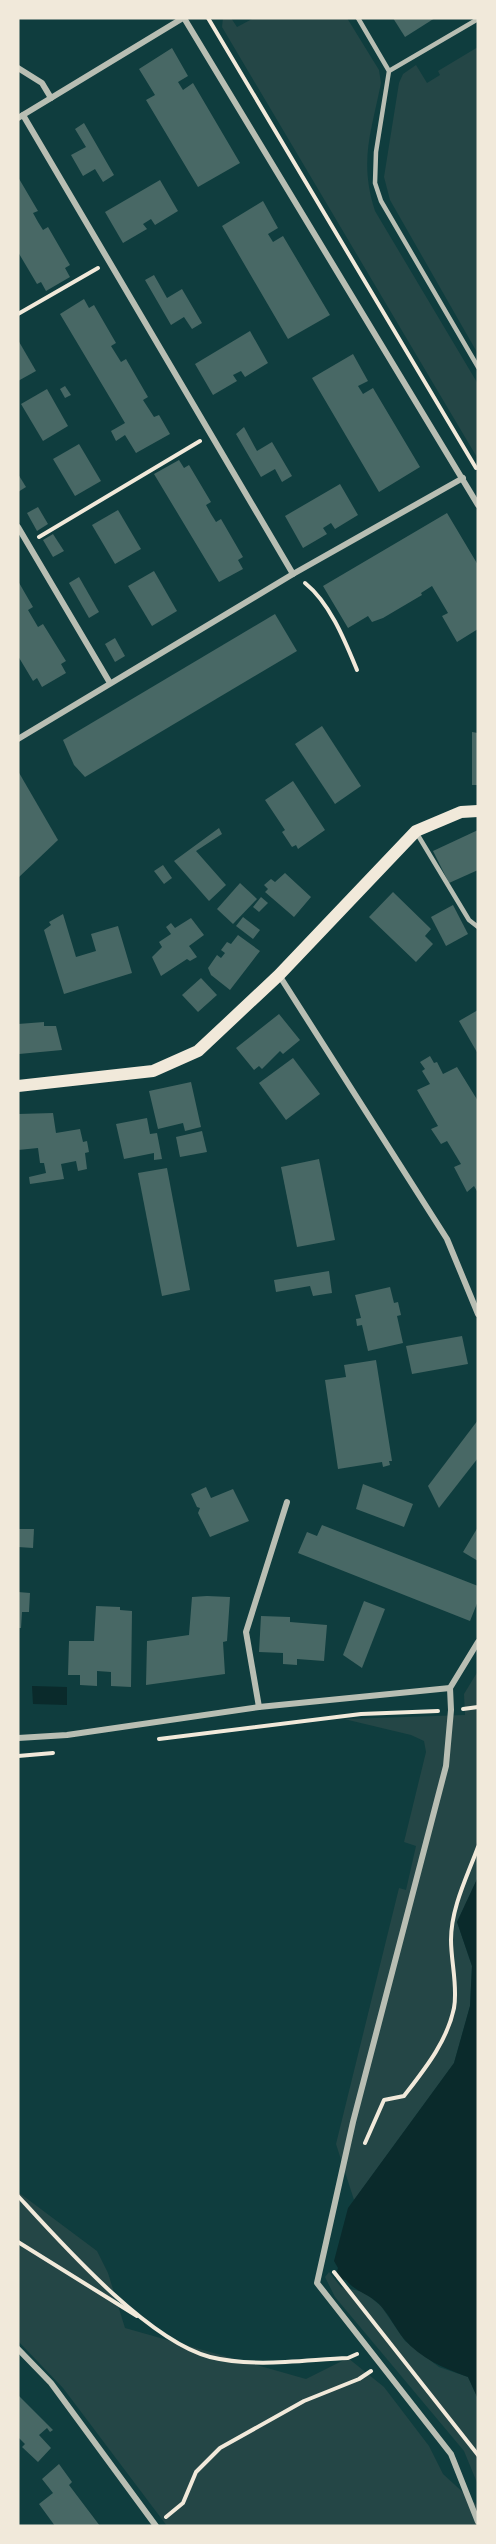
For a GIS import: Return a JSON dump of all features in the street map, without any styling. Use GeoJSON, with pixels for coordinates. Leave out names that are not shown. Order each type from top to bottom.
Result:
{"type":"FeatureCollection","features":[{"type":"Feature","properties":{"kind":"main road"},"geometry":{"type":"LineString","coordinates":[[18,1086],[153,1071],[198,1052],[279,975],[416,831],[461,812],[478,811]]}},
{"type":"Feature","properties":{"kind":"street"},"geometry":{"type":"LineString","coordinates":[[293,574],[109,261],[20,117],[183,18],[478,505]]}},
{"type":"Feature","properties":{"kind":"street"},"geometry":{"type":"LineString","coordinates":[[18,68],[42,83],[51,98]]}},
{"type":"Feature","properties":{"kind":"street"},"geometry":{"type":"LineString","coordinates":[[18,739],[293,574],[463,478]]}},
{"type":"Feature","properties":{"kind":"street"},"geometry":{"type":"LineString","coordinates":[[18,527],[110,683]]}},
{"type":"Feature","properties":{"kind":"street"},"geometry":{"type":"LineString","coordinates":[[279,975],[447,1239],[478,1314]]}},
{"type":"Feature","properties":{"kind":"street"},"geometry":{"type":"LineString","coordinates":[[259,1707],[246,1632],[287,1502]]}},
{"type":"Feature","properties":{"kind":"street"},"geometry":{"type":"LineString","coordinates":[[478,1642],[450,1688],[451,1710],[446,1766],[353,2122],[317,2283],[451,2454],[474,2503],[478,2522]]}},
{"type":"Feature","properties":{"kind":"street"},"geometry":{"type":"LineString","coordinates":[[18,1738],[67,1735],[259,1707],[450,1688]]}},
{"type":"Feature","properties":{"kind":"street"},"geometry":{"type":"LineString","coordinates":[[18,2349],[51,2383],[156,2526]]}},
{"type":"Feature","properties":{"kind":"lane"},"geometry":{"type":"LineString","coordinates":[[358,18],[389,71],[376,152],[375,183],[381,201],[478,367]]}},
{"type":"Feature","properties":{"kind":"lane"},"geometry":{"type":"LineString","coordinates":[[389,71],[478,18]]}},
{"type":"Feature","properties":{"kind":"lane"},"geometry":{"type":"LineString","coordinates":[[416,831],[469,920],[478,927]]}},
{"type":"Feature","properties":{"kind":"path"},"geometry":{"type":"LineString","coordinates":[[208,18],[478,471]]}},
{"type":"Feature","properties":{"kind":"path"},"geometry":{"type":"LineString","coordinates":[[18,314],[109,261]]}},
{"type":"Feature","properties":{"kind":"path"},"geometry":{"type":"LineString","coordinates":[[28,543],[211,434]]}},
{"type":"Feature","properties":{"kind":"path"},"geometry":{"type":"LineString","coordinates":[[315,591],[345,642],[357,670]]}},
{"type":"Feature","properties":{"kind":"path"},"geometry":{"type":"LineString","coordinates":[[148,1740],[361,1714],[451,1710]]}},
{"type":"Feature","properties":{"kind":"path"},"geometry":{"type":"LineString","coordinates":[[18,1756],[57,1752]]}},
{"type":"Feature","properties":{"kind":"path"},"geometry":{"type":"LineString","coordinates":[[361,2152],[384,2100],[404,2096],[427,2066],[443,2037],[454,2008],[451,1938],[456,1904],[478,1847]]}},
{"type":"Feature","properties":{"kind":"path"},"geometry":{"type":"LineString","coordinates":[[18,2196],[100,2281],[175,2342],[210,2357],[277,2363],[348,2358],[369,2349]]}},
{"type":"Feature","properties":{"kind":"path"},"geometry":{"type":"LineString","coordinates":[[18,2242],[164,2334]]}},
{"type":"Feature","properties":{"kind":"path"},"geometry":{"type":"LineString","coordinates":[[350,2294],[478,2455]]}},
{"type":"Feature","properties":{"kind":"path"},"geometry":{"type":"LineString","coordinates":[[156,2526],[183,2503],[196,2472],[220,2448],[304,2401],[359,2379],[380,2364]]}},
{"type":"Feature","properties":{"kind":"shaded area"},"geometry":{"type":"Polygon","coordinates":[[[223,18],[231,18],[237,27],[254,18],[347,18],[379,70],[381,83],[368,147],[370,193],[375,211],[478,384],[478,459],[222,27],[223,18]]]}},
{"type":"Feature","properties":{"kind":"shaded area"},"geometry":{"type":"Polygon","coordinates":[[[478,47],[478,354],[390,200],[384,177],[399,83],[403,74],[416,65],[427,83],[440,75],[438,71],[478,47]]]}},
{"type":"Feature","properties":{"kind":"shaded area"},"geometry":{"type":"Polygon","coordinates":[[[478,1671],[478,1877],[457,1922],[472,1966],[470,2006],[454,2063],[354,2200],[336,2144],[399,1888],[406,1890],[416,1846],[404,1842],[426,1752],[424,1741],[411,1735],[344,1719],[465,1715],[464,1694],[478,1671]]]}},
{"type":"Feature","properties":{"kind":"shaded area"},"geometry":{"type":"Polygon","coordinates":[[[32,1686],[67,1687],[67,1705],[33,1704],[32,1686]]]}},
{"type":"Feature","properties":{"kind":"shaded area"},"geometry":{"type":"Polygon","coordinates":[[[478,1877],[478,2399],[468,2377],[418,2352],[404,2339],[379,2304],[346,2280],[335,2278],[338,2268],[334,2261],[348,2208],[454,2063],[470,2006],[472,1966],[457,1922],[478,1877]]]}},
{"type":"Feature","properties":{"kind":"shaded area"},"geometry":{"type":"Polygon","coordinates":[[[18,2192],[97,2251],[108,2273],[125,2328],[306,2379],[348,2358],[384,2387],[429,2446],[443,2474],[478,2506],[478,2526],[167,2526],[63,2388],[18,2341],[18,2192]]]}},
{"type":"Feature","properties":{"kind":"shaded area"},"geometry":{"type":"Polygon","coordinates":[[[329,2272],[341,2287],[364,2292],[381,2306],[405,2341],[439,2367],[468,2377],[478,2399],[478,2485],[464,2451],[335,2297],[325,2277],[329,2272]]]}},
{"type":"Feature","properties":{"kind":"building"},"geometry":{"type":"Polygon","coordinates":[[[393,18],[435,18],[405,37],[393,18]]]}},
{"type":"Feature","properties":{"kind":"building"},"geometry":{"type":"Polygon","coordinates":[[[172,48],[188,76],[178,82],[183,90],[193,83],[240,163],[198,187],[146,100],[155,95],[139,69],[172,48]]]}},
{"type":"Feature","properties":{"kind":"building"},"geometry":{"type":"Polygon","coordinates":[[[84,123],[114,175],[103,182],[95,169],[83,176],[71,155],[86,147],[75,129],[84,123]]]}},
{"type":"Feature","properties":{"kind":"building"},"geometry":{"type":"Polygon","coordinates":[[[18,177],[38,211],[33,213],[38,222],[43,230],[48,227],[70,265],[65,268],[70,277],[46,291],[41,282],[37,284],[18,252],[18,177]]]}},
{"type":"Feature","properties":{"kind":"building"},"geometry":{"type":"Polygon","coordinates":[[[160,180],[178,211],[155,225],[151,219],[143,224],[147,229],[123,243],[105,212],[160,180]]]}},
{"type":"Feature","properties":{"kind":"building"},"geometry":{"type":"Polygon","coordinates":[[[263,201],[278,228],[268,234],[273,242],[283,236],[330,315],[288,339],[222,226],[263,201]]]}},
{"type":"Feature","properties":{"kind":"building"},"geometry":{"type":"Polygon","coordinates":[[[154,275],[167,298],[182,289],[202,323],[192,329],[184,317],[171,325],[145,280],[154,275]]]}},
{"type":"Feature","properties":{"kind":"building"},"geometry":{"type":"Polygon","coordinates":[[[84,299],[89,308],[94,305],[116,343],[111,346],[121,362],[126,359],[148,397],[143,400],[154,417],[159,415],[170,434],[136,453],[125,435],[116,441],[111,431],[125,423],[60,314],[84,299]]]}},
{"type":"Feature","properties":{"kind":"building"},"geometry":{"type":"Polygon","coordinates":[[[250,331],[268,363],[245,377],[241,371],[233,375],[237,381],[213,395],[195,364],[250,331]]]}},
{"type":"Feature","properties":{"kind":"building"},"geometry":{"type":"Polygon","coordinates":[[[18,340],[36,371],[18,381],[18,340]]]}},
{"type":"Feature","properties":{"kind":"building"},"geometry":{"type":"Polygon","coordinates":[[[353,354],[368,381],[358,386],[363,394],[373,388],[420,467],[379,492],[312,378],[353,354]]]}},
{"type":"Feature","properties":{"kind":"building"},"geometry":{"type":"Polygon","coordinates":[[[65,386],[71,395],[65,398],[60,389],[65,386]]]}},
{"type":"Feature","properties":{"kind":"building"},"geometry":{"type":"Polygon","coordinates":[[[47,389],[68,426],[43,441],[21,404],[47,389]]]}},
{"type":"Feature","properties":{"kind":"building"},"geometry":{"type":"Polygon","coordinates":[[[244,427],[257,451],[272,442],[292,476],[282,482],[275,469],[261,477],[236,434],[244,427]]]}},
{"type":"Feature","properties":{"kind":"building"},"geometry":{"type":"Polygon","coordinates":[[[79,444],[101,481],[75,496],[53,459],[79,444]]]}},
{"type":"Feature","properties":{"kind":"building"},"geometry":{"type":"Polygon","coordinates":[[[179,460],[184,468],[189,465],[211,502],[206,505],[211,514],[216,522],[221,519],[243,557],[238,560],[243,569],[219,582],[154,474],[179,460]]]}},
{"type":"Feature","properties":{"kind":"building"},"geometry":{"type":"Polygon","coordinates":[[[18,474],[26,487],[18,492],[18,474]]]}},
{"type":"Feature","properties":{"kind":"building"},"geometry":{"type":"Polygon","coordinates":[[[340,484],[358,515],[335,529],[331,523],[323,528],[327,534],[303,548],[285,516],[340,484]]]}},
{"type":"Feature","properties":{"kind":"building"},"geometry":{"type":"Polygon","coordinates":[[[38,507],[48,524],[37,531],[27,513],[38,507]]]}},
{"type":"Feature","properties":{"kind":"building"},"geometry":{"type":"Polygon","coordinates":[[[118,510],[141,549],[115,564],[92,525],[118,510]]]}},
{"type":"Feature","properties":{"kind":"building"},"geometry":{"type":"Polygon","coordinates":[[[447,513],[478,565],[478,629],[457,642],[442,616],[448,613],[432,586],[421,593],[422,595],[383,618],[372,622],[368,616],[348,628],[323,586],[447,513]]]}},
{"type":"Feature","properties":{"kind":"building"},"geometry":{"type":"Polygon","coordinates":[[[53,534],[64,551],[53,557],[43,540],[53,534]]]}},
{"type":"Feature","properties":{"kind":"building"},"geometry":{"type":"Polygon","coordinates":[[[154,571],[177,611],[152,626],[128,586],[154,571]]]}},
{"type":"Feature","properties":{"kind":"building"},"geometry":{"type":"Polygon","coordinates":[[[79,577],[99,612],[89,618],[69,583],[79,577]]]}},
{"type":"Feature","properties":{"kind":"building"},"geometry":{"type":"Polygon","coordinates":[[[18,581],[33,607],[28,610],[38,627],[43,624],[66,661],[61,664],[66,673],[42,687],[37,678],[33,681],[18,656],[18,581]]]}},
{"type":"Feature","properties":{"kind":"building"},"geometry":{"type":"Polygon","coordinates":[[[275,614],[297,651],[85,777],[74,765],[63,740],[275,614]]]}},
{"type":"Feature","properties":{"kind":"building"},"geometry":{"type":"Polygon","coordinates":[[[115,638],[125,656],[115,662],[105,644],[115,638]]]}},
{"type":"Feature","properties":{"kind":"building"},"geometry":{"type":"Polygon","coordinates":[[[322,726],[361,786],[335,804],[295,744],[322,726]]]}},
{"type":"Feature","properties":{"kind":"building"},"geometry":{"type":"Polygon","coordinates":[[[472,732],[478,733],[478,785],[472,785],[472,732]]]}},
{"type":"Feature","properties":{"kind":"building"},"geometry":{"type":"Polygon","coordinates":[[[18,771],[58,840],[18,878],[18,771]]]}},
{"type":"Feature","properties":{"kind":"building"},"geometry":{"type":"Polygon","coordinates":[[[293,781],[325,830],[298,849],[296,845],[292,847],[282,832],[285,830],[265,800],[293,781]]]}},
{"type":"Feature","properties":{"kind":"building"},"geometry":{"type":"Polygon","coordinates":[[[219,828],[222,834],[196,851],[226,885],[209,901],[174,861],[219,828]]]}},
{"type":"Feature","properties":{"kind":"building"},"geometry":{"type":"Polygon","coordinates":[[[478,830],[478,870],[449,883],[433,851],[478,830]]]}},
{"type":"Feature","properties":{"kind":"building"},"geometry":{"type":"Polygon","coordinates":[[[163,865],[172,878],[164,884],[154,871],[163,865]]]}},
{"type":"Feature","properties":{"kind":"building"},"geometry":{"type":"Polygon","coordinates":[[[285,873],[311,897],[294,917],[265,892],[268,889],[264,885],[271,879],[275,882],[285,873]]]}},
{"type":"Feature","properties":{"kind":"building"},"geometry":{"type":"Polygon","coordinates":[[[240,883],[257,899],[233,924],[217,909],[240,883]]]}},
{"type":"Feature","properties":{"kind":"building"},"geometry":{"type":"Polygon","coordinates":[[[393,892],[431,929],[425,936],[433,944],[416,962],[369,917],[393,892]]]}},
{"type":"Feature","properties":{"kind":"building"},"geometry":{"type":"Polygon","coordinates":[[[261,897],[268,903],[259,912],[253,907],[261,897]]]}},
{"type":"Feature","properties":{"kind":"building"},"geometry":{"type":"Polygon","coordinates":[[[453,905],[468,934],[446,946],[431,917],[453,905]]]}},
{"type":"Feature","properties":{"kind":"building"},"geometry":{"type":"Polygon","coordinates":[[[63,914],[76,957],[96,951],[91,934],[118,926],[132,973],[64,994],[44,930],[51,925],[49,922],[63,914]]]}},
{"type":"Feature","properties":{"kind":"building"},"geometry":{"type":"Polygon","coordinates":[[[243,917],[260,930],[253,939],[236,926],[243,917]]]}},
{"type":"Feature","properties":{"kind":"building"},"geometry":{"type":"Polygon","coordinates":[[[191,918],[204,935],[189,946],[197,957],[190,961],[187,959],[161,976],[152,957],[162,947],[159,942],[171,934],[166,927],[171,923],[175,928],[191,918]]]}},
{"type":"Feature","properties":{"kind":"building"},"geometry":{"type":"Polygon","coordinates":[[[238,935],[260,951],[230,990],[211,975],[208,968],[217,955],[221,958],[225,953],[221,950],[227,942],[231,944],[238,935]]]}},
{"type":"Feature","properties":{"kind":"building"},"geometry":{"type":"Polygon","coordinates":[[[201,978],[217,995],[198,1012],[182,995],[201,978]]]}},
{"type":"Feature","properties":{"kind":"building"},"geometry":{"type":"Polygon","coordinates":[[[478,1010],[478,1054],[459,1021],[478,1010]]]}},
{"type":"Feature","properties":{"kind":"building"},"geometry":{"type":"Polygon","coordinates":[[[279,1014],[300,1040],[283,1054],[280,1051],[262,1069],[259,1066],[254,1070],[236,1048],[279,1014]]]}},
{"type":"Feature","properties":{"kind":"building"},"geometry":{"type":"Polygon","coordinates":[[[44,1022],[44,1026],[56,1026],[62,1050],[19,1054],[18,1024],[44,1022]]]}},
{"type":"Feature","properties":{"kind":"building"},"geometry":{"type":"Polygon","coordinates":[[[430,1056],[434,1063],[437,1062],[443,1074],[457,1067],[478,1101],[478,1193],[474,1186],[467,1192],[454,1167],[461,1164],[447,1141],[441,1144],[431,1129],[438,1126],[417,1090],[430,1084],[422,1071],[425,1069],[420,1062],[430,1056]]]}},
{"type":"Feature","properties":{"kind":"building"},"geometry":{"type":"Polygon","coordinates":[[[293,1058],[320,1094],[286,1120],[259,1083],[293,1058]]]}},
{"type":"Feature","properties":{"kind":"building"},"geometry":{"type":"Polygon","coordinates":[[[191,1082],[201,1127],[185,1131],[183,1123],[158,1129],[149,1091],[191,1082]]]}},
{"type":"Feature","properties":{"kind":"building"},"geometry":{"type":"Polygon","coordinates":[[[53,1113],[56,1133],[80,1129],[83,1142],[87,1141],[89,1152],[85,1153],[87,1169],[78,1171],[76,1161],[61,1164],[64,1179],[30,1184],[29,1177],[46,1173],[44,1163],[40,1163],[38,1148],[18,1150],[18,1114],[53,1113]]]}},
{"type":"Feature","properties":{"kind":"building"},"geometry":{"type":"Polygon","coordinates":[[[147,1118],[150,1134],[157,1133],[162,1159],[154,1160],[154,1153],[124,1159],[116,1124],[147,1118]]]}},
{"type":"Feature","properties":{"kind":"building"},"geometry":{"type":"Polygon","coordinates":[[[202,1131],[207,1152],[180,1157],[176,1137],[202,1131]]]}},
{"type":"Feature","properties":{"kind":"building"},"geometry":{"type":"Polygon","coordinates":[[[319,1159],[335,1240],[297,1247],[281,1167],[319,1159]]]}},
{"type":"Feature","properties":{"kind":"building"},"geometry":{"type":"Polygon","coordinates":[[[167,1168],[190,1290],[162,1296],[138,1173],[167,1168]]]}},
{"type":"Feature","properties":{"kind":"building"},"geometry":{"type":"Polygon","coordinates":[[[329,1271],[332,1293],[313,1296],[310,1286],[276,1292],[274,1280],[329,1271]]]}},
{"type":"Feature","properties":{"kind":"building"},"geometry":{"type":"Polygon","coordinates":[[[390,1287],[394,1303],[398,1302],[401,1315],[397,1316],[403,1343],[368,1351],[362,1325],[357,1326],[356,1319],[361,1318],[355,1295],[390,1287]]]}},
{"type":"Feature","properties":{"kind":"building"},"geometry":{"type":"Polygon","coordinates":[[[462,1336],[468,1364],[412,1374],[406,1346],[462,1336]]]}},
{"type":"Feature","properties":{"kind":"building"},"geometry":{"type":"Polygon","coordinates":[[[376,1360],[392,1461],[389,1461],[390,1465],[383,1467],[382,1462],[338,1469],[325,1380],[346,1377],[344,1365],[376,1360]]]}},
{"type":"Feature","properties":{"kind":"building"},"geometry":{"type":"Polygon","coordinates":[[[478,1420],[478,1458],[439,1508],[428,1486],[478,1420]]]}},
{"type":"Feature","properties":{"kind":"building"},"geometry":{"type":"Polygon","coordinates":[[[363,1484],[413,1504],[404,1527],[356,1509],[363,1484]]]}},
{"type":"Feature","properties":{"kind":"building"},"geometry":{"type":"Polygon","coordinates":[[[206,1487],[211,1498],[233,1489],[249,1521],[210,1537],[198,1513],[200,1508],[197,1507],[191,1494],[206,1487]]]}},
{"type":"Feature","properties":{"kind":"building"},"geometry":{"type":"Polygon","coordinates":[[[322,1525],[478,1586],[478,1601],[470,1621],[298,1553],[307,1532],[317,1536],[322,1525]]]}},
{"type":"Feature","properties":{"kind":"building"},"geometry":{"type":"Polygon","coordinates":[[[478,1527],[478,1561],[463,1552],[478,1527]]]}},
{"type":"Feature","properties":{"kind":"building"},"geometry":{"type":"Polygon","coordinates":[[[18,1529],[34,1529],[33,1548],[18,1547],[18,1529]]]}},
{"type":"Feature","properties":{"kind":"building"},"geometry":{"type":"Polygon","coordinates":[[[18,1592],[30,1593],[29,1612],[22,1612],[21,1628],[18,1628],[18,1592]]]}},
{"type":"Feature","properties":{"kind":"building"},"geometry":{"type":"Polygon","coordinates":[[[192,1597],[230,1597],[227,1641],[223,1642],[225,1674],[146,1685],[147,1641],[189,1635],[192,1597]]]}},
{"type":"Feature","properties":{"kind":"building"},"geometry":{"type":"Polygon","coordinates":[[[364,1601],[385,1609],[362,1668],[343,1655],[364,1601]]]}},
{"type":"Feature","properties":{"kind":"building"},"geometry":{"type":"Polygon","coordinates":[[[96,1606],[120,1607],[120,1610],[132,1611],[131,1687],[111,1686],[111,1672],[97,1671],[97,1686],[80,1685],[80,1675],[68,1675],[69,1641],[94,1641],[96,1606]]]}},
{"type":"Feature","properties":{"kind":"building"},"geometry":{"type":"Polygon","coordinates":[[[261,1616],[290,1617],[290,1622],[327,1625],[324,1661],[297,1659],[297,1665],[283,1664],[283,1653],[259,1652],[261,1616]]]}},
{"type":"Feature","properties":{"kind":"building"},"geometry":{"type":"Polygon","coordinates":[[[18,2395],[53,2430],[50,2432],[47,2428],[39,2435],[51,2448],[38,2462],[22,2447],[25,2444],[18,2437],[18,2395]]]}},
{"type":"Feature","properties":{"kind":"building"},"geometry":{"type":"Polygon","coordinates":[[[59,2464],[72,2482],[69,2485],[100,2526],[55,2526],[39,2504],[53,2493],[42,2479],[59,2464]]]}}]}
